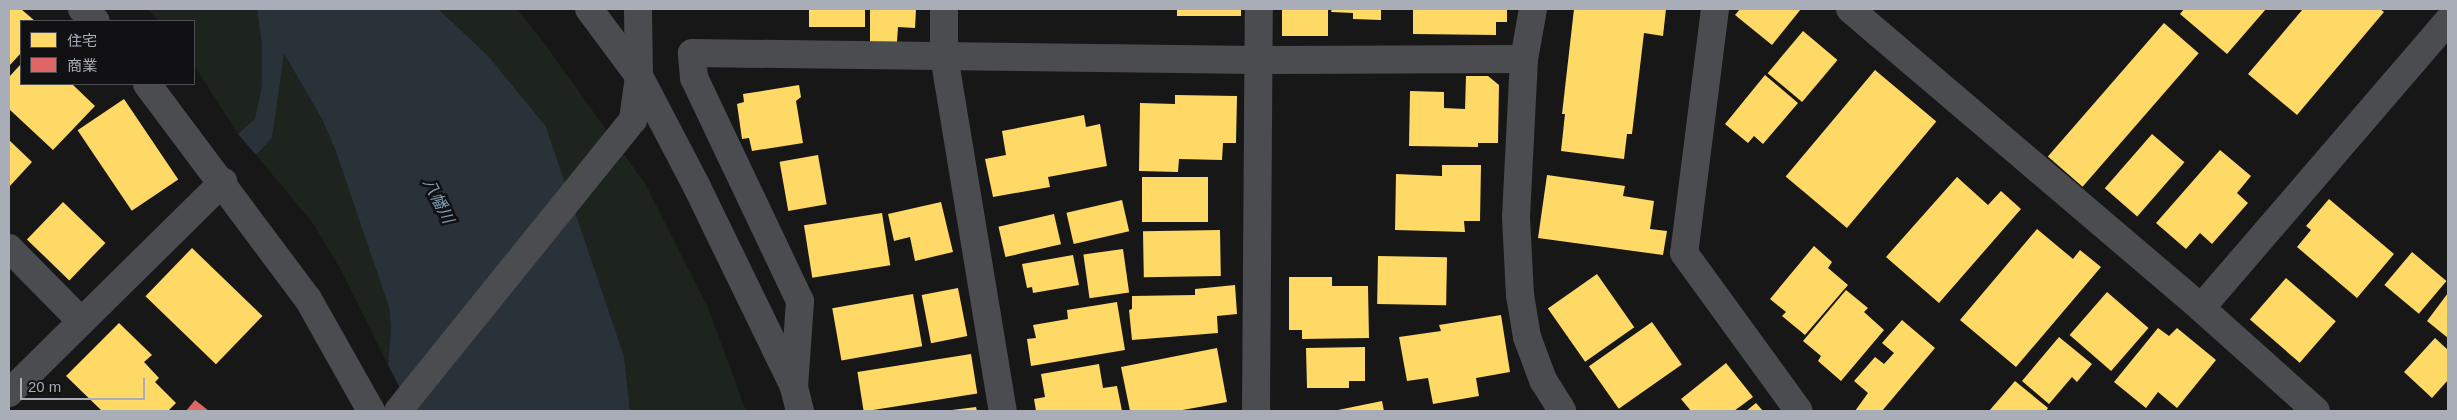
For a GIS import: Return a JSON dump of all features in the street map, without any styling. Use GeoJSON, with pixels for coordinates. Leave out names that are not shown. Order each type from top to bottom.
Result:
{"type":"FeatureCollection","features":[{"type":"Feature","properties":{"kind":"street"},"geometry":{"type":"LineString","coordinates":[[82,9],[95,20]]}},
{"type":"Feature","properties":{"kind":"street"},"geometry":{"type":"LineString","coordinates":[[589,9],[639,76],[697,187],[797,399]]}},
{"type":"Feature","properties":{"kind":"street"},"geometry":{"type":"LineString","coordinates":[[401,408],[633,120],[639,76],[638,9]]}},
{"type":"Feature","properties":{"kind":"street"},"geometry":{"type":"LineString","coordinates":[[944,9],[944,56],[1003,411]]}},
{"type":"Feature","properties":{"kind":"street"},"geometry":{"type":"LineString","coordinates":[[1256,411],[1259,9]]}},
{"type":"Feature","properties":{"kind":"street"},"geometry":{"type":"LineString","coordinates":[[1533,9],[1524,59],[1516,217],[1520,295],[1527,337],[1543,380],[1562,411]]}},
{"type":"Feature","properties":{"kind":"street"},"geometry":{"type":"LineString","coordinates":[[1715,9],[1684,253],[1799,411]]}},
{"type":"Feature","properties":{"kind":"street"},"geometry":{"type":"LineString","coordinates":[[1850,9],[2201,308],[2316,411]]}},
{"type":"Feature","properties":{"kind":"street"},"geometry":{"type":"LineString","coordinates":[[2201,308],[2448,21]]}},
{"type":"Feature","properties":{"kind":"street"},"geometry":{"type":"LineString","coordinates":[[797,399],[800,300],[694,78],[692,54],[1259,60],[1524,59]]}},
{"type":"Feature","properties":{"kind":"street"},"geometry":{"type":"LineString","coordinates":[[148,85],[222,182],[308,300],[371,411]]}},
{"type":"Feature","properties":{"kind":"street"},"geometry":{"type":"LineString","coordinates":[[9,394],[222,182]]}},
{"type":"Feature","properties":{"kind":"street"},"geometry":{"type":"LineString","coordinates":[[9,248],[81,321]]}},
{"type":"Feature","properties":{"kind":"shaded area"},"geometry":{"type":"Polygon","coordinates":[[[147,9],[257,9],[262,45],[262,85],[255,120],[238,134],[195,67],[195,20],[158,20],[147,9]]]}},
{"type":"Feature","properties":{"kind":"shaded area"},"geometry":{"type":"Polygon","coordinates":[[[438,9],[517,9],[544,43],[646,185],[708,308],[746,411],[630,411],[624,356],[546,127],[438,9]]]}},
{"type":"Feature","properties":{"kind":"shaded area"},"geometry":{"type":"Polygon","coordinates":[[[283,53],[322,119],[335,149],[389,307],[391,328],[388,365],[341,270],[312,222],[256,155],[272,138],[283,53]]]}},
{"type":"Feature","properties":{"kind":"water","name":"八幡川"},"geometry":{"type":"Polygon","coordinates":[[[257,9],[438,9],[489,57],[546,127],[624,356],[630,411],[412,411],[388,365],[391,328],[389,307],[335,149],[322,119],[284,54],[272,138],[256,155],[238,134],[255,119],[262,85],[262,45],[257,9]]]}},
{"type":"Feature","properties":{"kind":"building: 住宅"},"geometry":{"type":"Polygon","coordinates":[[[9,9],[21,9],[34,20],[20,20],[20,54],[9,66],[9,9]]]}},
{"type":"Feature","properties":{"kind":"building: 住宅"},"geometry":{"type":"Polygon","coordinates":[[[809,9],[865,9],[865,27],[809,27],[809,9]]]}},
{"type":"Feature","properties":{"kind":"building: 住宅"},"geometry":{"type":"Polygon","coordinates":[[[870,9],[916,9],[915,28],[898,27],[897,42],[870,42],[870,9]]]}},
{"type":"Feature","properties":{"kind":"building: 住宅"},"geometry":{"type":"Polygon","coordinates":[[[1177,9],[1241,9],[1241,16],[1177,16],[1177,9]]]}},
{"type":"Feature","properties":{"kind":"building: 住宅"},"geometry":{"type":"Polygon","coordinates":[[[1282,9],[1328,9],[1328,36],[1282,36],[1282,9]]]}},
{"type":"Feature","properties":{"kind":"building: 住宅"},"geometry":{"type":"Polygon","coordinates":[[[1332,9],[1381,9],[1381,20],[1353,19],[1353,13],[1331,12],[1332,9]]]}},
{"type":"Feature","properties":{"kind":"building: 住宅"},"geometry":{"type":"Polygon","coordinates":[[[1413,9],[1507,9],[1507,22],[1496,22],[1496,35],[1413,34],[1413,9]]]}},
{"type":"Feature","properties":{"kind":"building: 住宅"},"geometry":{"type":"Polygon","coordinates":[[[1574,9],[1666,9],[1663,36],[1644,33],[1632,134],[1627,134],[1624,159],[1561,151],[1565,114],[1562,114],[1574,9]]]}},
{"type":"Feature","properties":{"kind":"building: 住宅"},"geometry":{"type":"Polygon","coordinates":[[[1740,9],[1801,9],[1772,45],[1735,15],[1740,9]]]}},
{"type":"Feature","properties":{"kind":"building: 住宅"},"geometry":{"type":"Polygon","coordinates":[[[2184,9],[2266,9],[2227,54],[2180,14],[2184,9]]]}},
{"type":"Feature","properties":{"kind":"building: 住宅"},"geometry":{"type":"Polygon","coordinates":[[[2303,9],[2380,9],[2384,12],[2297,115],[2248,74],[2303,9]]]}},
{"type":"Feature","properties":{"kind":"building: 住宅"},"geometry":{"type":"Polygon","coordinates":[[[2164,23],[2199,53],[2083,187],[2048,157],[2164,23]]]}},
{"type":"Feature","properties":{"kind":"building: 住宅"},"geometry":{"type":"Polygon","coordinates":[[[1803,31],[1837,60],[1802,102],[1768,73],[1803,31]]]}},
{"type":"Feature","properties":{"kind":"building: 住宅"},"geometry":{"type":"Polygon","coordinates":[[[20,65],[20,85],[73,85],[95,106],[53,150],[9,109],[9,77],[20,65]]]}},
{"type":"Feature","properties":{"kind":"building: 住宅"},"geometry":{"type":"Polygon","coordinates":[[[1875,70],[1936,121],[1847,228],[1786,176],[1875,70]]]}},
{"type":"Feature","properties":{"kind":"building: 住宅"},"geometry":{"type":"Polygon","coordinates":[[[1765,75],[1798,103],[1763,144],[1754,136],[1748,143],[1725,124],[1765,75]]]}},
{"type":"Feature","properties":{"kind":"building: 住宅"},"geometry":{"type":"Polygon","coordinates":[[[1466,76],[1488,76],[1499,85],[1498,143],[1478,143],[1478,147],[1409,146],[1410,91],[1444,92],[1444,108],[1465,109],[1466,76]]]}},
{"type":"Feature","properties":{"kind":"building: 住宅"},"geometry":{"type":"Polygon","coordinates":[[[799,85],[801,97],[796,101],[803,143],[752,151],[749,138],[742,139],[737,104],[744,102],[743,94],[799,85]]]}},
{"type":"Feature","properties":{"kind":"building: 住宅"},"geometry":{"type":"Polygon","coordinates":[[[1175,95],[1237,96],[1236,143],[1223,143],[1222,160],[1179,159],[1178,172],[1139,171],[1140,103],[1175,104],[1175,95]]]}},
{"type":"Feature","properties":{"kind":"building: 住宅"},"geometry":{"type":"Polygon","coordinates":[[[124,99],[178,179],[132,211],[78,130],[124,99]]]}},
{"type":"Feature","properties":{"kind":"building: 住宅"},"geometry":{"type":"Polygon","coordinates":[[[1084,115],[1086,127],[1100,124],[1107,166],[1048,177],[1050,187],[993,197],[985,159],[1006,155],[1002,131],[1084,115]]]}},
{"type":"Feature","properties":{"kind":"building: 住宅"},"geometry":{"type":"Polygon","coordinates":[[[2152,134],[2184,162],[2137,217],[2105,188],[2152,134]]]}},
{"type":"Feature","properties":{"kind":"building: 住宅"},"geometry":{"type":"Polygon","coordinates":[[[9,140],[32,162],[9,187],[9,140]]]}},
{"type":"Feature","properties":{"kind":"building: 住宅"},"geometry":{"type":"Polygon","coordinates":[[[2220,150],[2251,176],[2237,193],[2248,203],[2212,244],[2200,233],[2186,249],[2156,223],[2220,150]]]}},
{"type":"Feature","properties":{"kind":"building: 住宅"},"geometry":{"type":"Polygon","coordinates":[[[818,155],[827,204],[788,211],[780,162],[818,155]]]}},
{"type":"Feature","properties":{"kind":"building: 住宅"},"geometry":{"type":"Polygon","coordinates":[[[1442,165],[1481,165],[1480,221],[1464,221],[1465,232],[1395,230],[1396,174],[1442,176],[1442,165]]]}},
{"type":"Feature","properties":{"kind":"building: 住宅"},"geometry":{"type":"Polygon","coordinates":[[[1547,175],[1625,186],[1623,196],[1654,201],[1650,229],[1667,231],[1663,255],[1538,238],[1547,175]]]}},
{"type":"Feature","properties":{"kind":"building: 住宅"},"geometry":{"type":"Polygon","coordinates":[[[1142,177],[1208,177],[1208,222],[1142,222],[1142,177]]]}},
{"type":"Feature","properties":{"kind":"building: 住宅"},"geometry":{"type":"Polygon","coordinates":[[[1957,177],[1988,205],[2001,191],[2021,209],[1939,303],[1886,257],[1957,177]]]}},
{"type":"Feature","properties":{"kind":"building: 住宅"},"geometry":{"type":"Polygon","coordinates":[[[2329,199],[2394,254],[2357,298],[2297,247],[2311,230],[2306,226],[2329,199]]]}},
{"type":"Feature","properties":{"kind":"building: 住宅"},"geometry":{"type":"Polygon","coordinates":[[[1122,200],[1129,231],[1074,244],[1066,213],[1122,200]]]}},
{"type":"Feature","properties":{"kind":"building: 住宅"},"geometry":{"type":"Polygon","coordinates":[[[63,202],[105,243],[69,280],[27,239],[63,202]]]}},
{"type":"Feature","properties":{"kind":"building: 住宅"},"geometry":{"type":"Polygon","coordinates":[[[941,202],[953,252],[915,261],[910,237],[894,241],[888,214],[941,202]]]}},
{"type":"Feature","properties":{"kind":"building: 住宅"},"geometry":{"type":"Polygon","coordinates":[[[882,213],[890,265],[812,278],[804,225],[882,213]]]}},
{"type":"Feature","properties":{"kind":"building: 住宅"},"geometry":{"type":"Polygon","coordinates":[[[1054,214],[1061,244],[1005,257],[998,227],[1054,214]]]}},
{"type":"Feature","properties":{"kind":"building: 住宅"},"geometry":{"type":"Polygon","coordinates":[[[2037,229],[2073,259],[2080,250],[2101,267],[2016,367],[1960,320],[2037,229]]]}},
{"type":"Feature","properties":{"kind":"building: 住宅"},"geometry":{"type":"Polygon","coordinates":[[[1220,230],[1221,276],[1144,277],[1143,231],[1220,230]]]}},
{"type":"Feature","properties":{"kind":"building: 住宅"},"geometry":{"type":"Polygon","coordinates":[[[1814,246],[1832,262],[1828,268],[1848,285],[1805,335],[1782,316],[1786,312],[1770,299],[1814,246]]]}},
{"type":"Feature","properties":{"kind":"building: 住宅"},"geometry":{"type":"Polygon","coordinates":[[[192,248],[262,316],[216,364],[145,296],[192,248]]]}},
{"type":"Feature","properties":{"kind":"building: 住宅"},"geometry":{"type":"Polygon","coordinates":[[[1123,249],[1129,293],[1090,298],[1083,255],[1123,249]]]}},
{"type":"Feature","properties":{"kind":"building: 住宅"},"geometry":{"type":"Polygon","coordinates":[[[2412,252],[2446,281],[2419,314],[2384,285],[2412,252]]]}},
{"type":"Feature","properties":{"kind":"building: 住宅"},"geometry":{"type":"Polygon","coordinates":[[[1073,255],[1079,285],[1033,293],[1032,287],[1027,288],[1022,264],[1073,255]]]}},
{"type":"Feature","properties":{"kind":"building: 住宅"},"geometry":{"type":"Polygon","coordinates":[[[1378,256],[1447,257],[1446,305],[1377,304],[1378,256]]]}},
{"type":"Feature","properties":{"kind":"building: 住宅"},"geometry":{"type":"Polygon","coordinates":[[[1597,274],[1634,327],[1585,362],[1548,308],[1597,274]]]}},
{"type":"Feature","properties":{"kind":"building: 住宅"},"geometry":{"type":"Polygon","coordinates":[[[1289,277],[1332,277],[1332,286],[1368,286],[1369,338],[1302,339],[1302,330],[1289,330],[1289,277]]]}},
{"type":"Feature","properties":{"kind":"building: 住宅"},"geometry":{"type":"Polygon","coordinates":[[[2286,278],[2336,321],[2300,363],[2250,320],[2286,278]]]}},
{"type":"Feature","properties":{"kind":"building: 住宅"},"geometry":{"type":"Polygon","coordinates":[[[1235,285],[1237,314],[1217,316],[1218,333],[1132,340],[1129,310],[1132,309],[1132,296],[1195,295],[1195,289],[1235,285]]]}},
{"type":"Feature","properties":{"kind":"building: 住宅"},"geometry":{"type":"Polygon","coordinates":[[[958,288],[967,336],[931,343],[922,295],[958,288]]]}},
{"type":"Feature","properties":{"kind":"building: 住宅"},"geometry":{"type":"Polygon","coordinates":[[[1846,290],[1868,308],[1864,312],[1884,330],[1841,381],[1818,361],[1821,356],[1803,341],[1846,290]]]}},
{"type":"Feature","properties":{"kind":"building: 住宅"},"geometry":{"type":"Polygon","coordinates":[[[2107,292],[2149,328],[2111,371],[2070,335],[2107,292]]]}},
{"type":"Feature","properties":{"kind":"building: 住宅"},"geometry":{"type":"Polygon","coordinates":[[[2448,293],[2448,338],[2427,321],[2448,293]]]}},
{"type":"Feature","properties":{"kind":"building: 住宅"},"geometry":{"type":"Polygon","coordinates":[[[913,294],[922,346],[841,360],[832,308],[913,294]]]}},
{"type":"Feature","properties":{"kind":"building: 住宅"},"geometry":{"type":"Polygon","coordinates":[[[1117,302],[1125,350],[1031,366],[1027,339],[1036,338],[1033,325],[1068,319],[1067,310],[1117,302]]]}},
{"type":"Feature","properties":{"kind":"building: 住宅"},"geometry":{"type":"Polygon","coordinates":[[[1501,315],[1510,372],[1476,378],[1479,396],[1433,404],[1428,378],[1407,381],[1399,337],[1441,331],[1439,325],[1501,315]]]}},
{"type":"Feature","properties":{"kind":"building: 住宅"},"geometry":{"type":"Polygon","coordinates":[[[1902,320],[1935,348],[1882,411],[1855,411],[1868,393],[1854,381],[1875,357],[1884,364],[1894,353],[1882,343],[1902,320]]]}},
{"type":"Feature","properties":{"kind":"building: 住宅"},"geometry":{"type":"Polygon","coordinates":[[[1652,322],[1682,365],[1619,409],[1589,366],[1652,322]]]}},
{"type":"Feature","properties":{"kind":"building: 住宅"},"geometry":{"type":"Polygon","coordinates":[[[119,323],[152,355],[144,362],[159,378],[155,382],[176,403],[168,411],[102,411],[66,376],[119,323]]]}},
{"type":"Feature","properties":{"kind":"building: 住宅"},"geometry":{"type":"Polygon","coordinates":[[[2158,328],[2169,336],[2177,328],[2216,360],[2177,408],[2158,392],[2146,408],[2114,382],[2158,328]]]}},
{"type":"Feature","properties":{"kind":"building: 住宅"},"geometry":{"type":"Polygon","coordinates":[[[2059,337],[2092,364],[2077,382],[2072,377],[2049,404],[2022,381],[2059,337]]]}},
{"type":"Feature","properties":{"kind":"building: 住宅"},"geometry":{"type":"Polygon","coordinates":[[[2435,338],[2448,350],[2448,380],[2432,398],[2404,372],[2435,338]]]}},
{"type":"Feature","properties":{"kind":"building: 住宅"},"geometry":{"type":"Polygon","coordinates":[[[1365,347],[1365,381],[1349,381],[1349,388],[1307,388],[1306,348],[1365,347]]]}},
{"type":"Feature","properties":{"kind":"building: 住宅"},"geometry":{"type":"Polygon","coordinates":[[[1217,348],[1227,402],[1177,411],[1130,411],[1121,367],[1217,348]]]}},
{"type":"Feature","properties":{"kind":"building: 住宅"},"geometry":{"type":"Polygon","coordinates":[[[971,354],[977,394],[864,411],[857,372],[971,354]]]}},
{"type":"Feature","properties":{"kind":"building: 住宅"},"geometry":{"type":"Polygon","coordinates":[[[1726,363],[1753,397],[1734,411],[1691,411],[1681,399],[1726,363]]]}},
{"type":"Feature","properties":{"kind":"building: 住宅"},"geometry":{"type":"Polygon","coordinates":[[[1099,364],[1103,388],[1117,386],[1122,411],[1036,411],[1034,399],[1045,397],[1041,374],[1099,364]]]}},
{"type":"Feature","properties":{"kind":"building: 住宅"},"geometry":{"type":"Polygon","coordinates":[[[2015,381],[2048,408],[2046,411],[1989,411],[2015,381]]]}},
{"type":"Feature","properties":{"kind":"building: 住宅"},"geometry":{"type":"Polygon","coordinates":[[[1382,401],[1384,411],[1338,411],[1338,410],[1382,401]]]}},
{"type":"Feature","properties":{"kind":"building: 住宅"},"geometry":{"type":"Polygon","coordinates":[[[1756,403],[1763,411],[1746,411],[1756,403]]]}},
{"type":"Feature","properties":{"kind":"building: 住宅"},"geometry":{"type":"Polygon","coordinates":[[[976,407],[977,411],[952,411],[952,410],[976,407]]]}},
{"type":"Feature","properties":{"kind":"building: 商業"},"geometry":{"type":"Polygon","coordinates":[[[195,400],[209,411],[186,411],[195,400]]]}}]}
